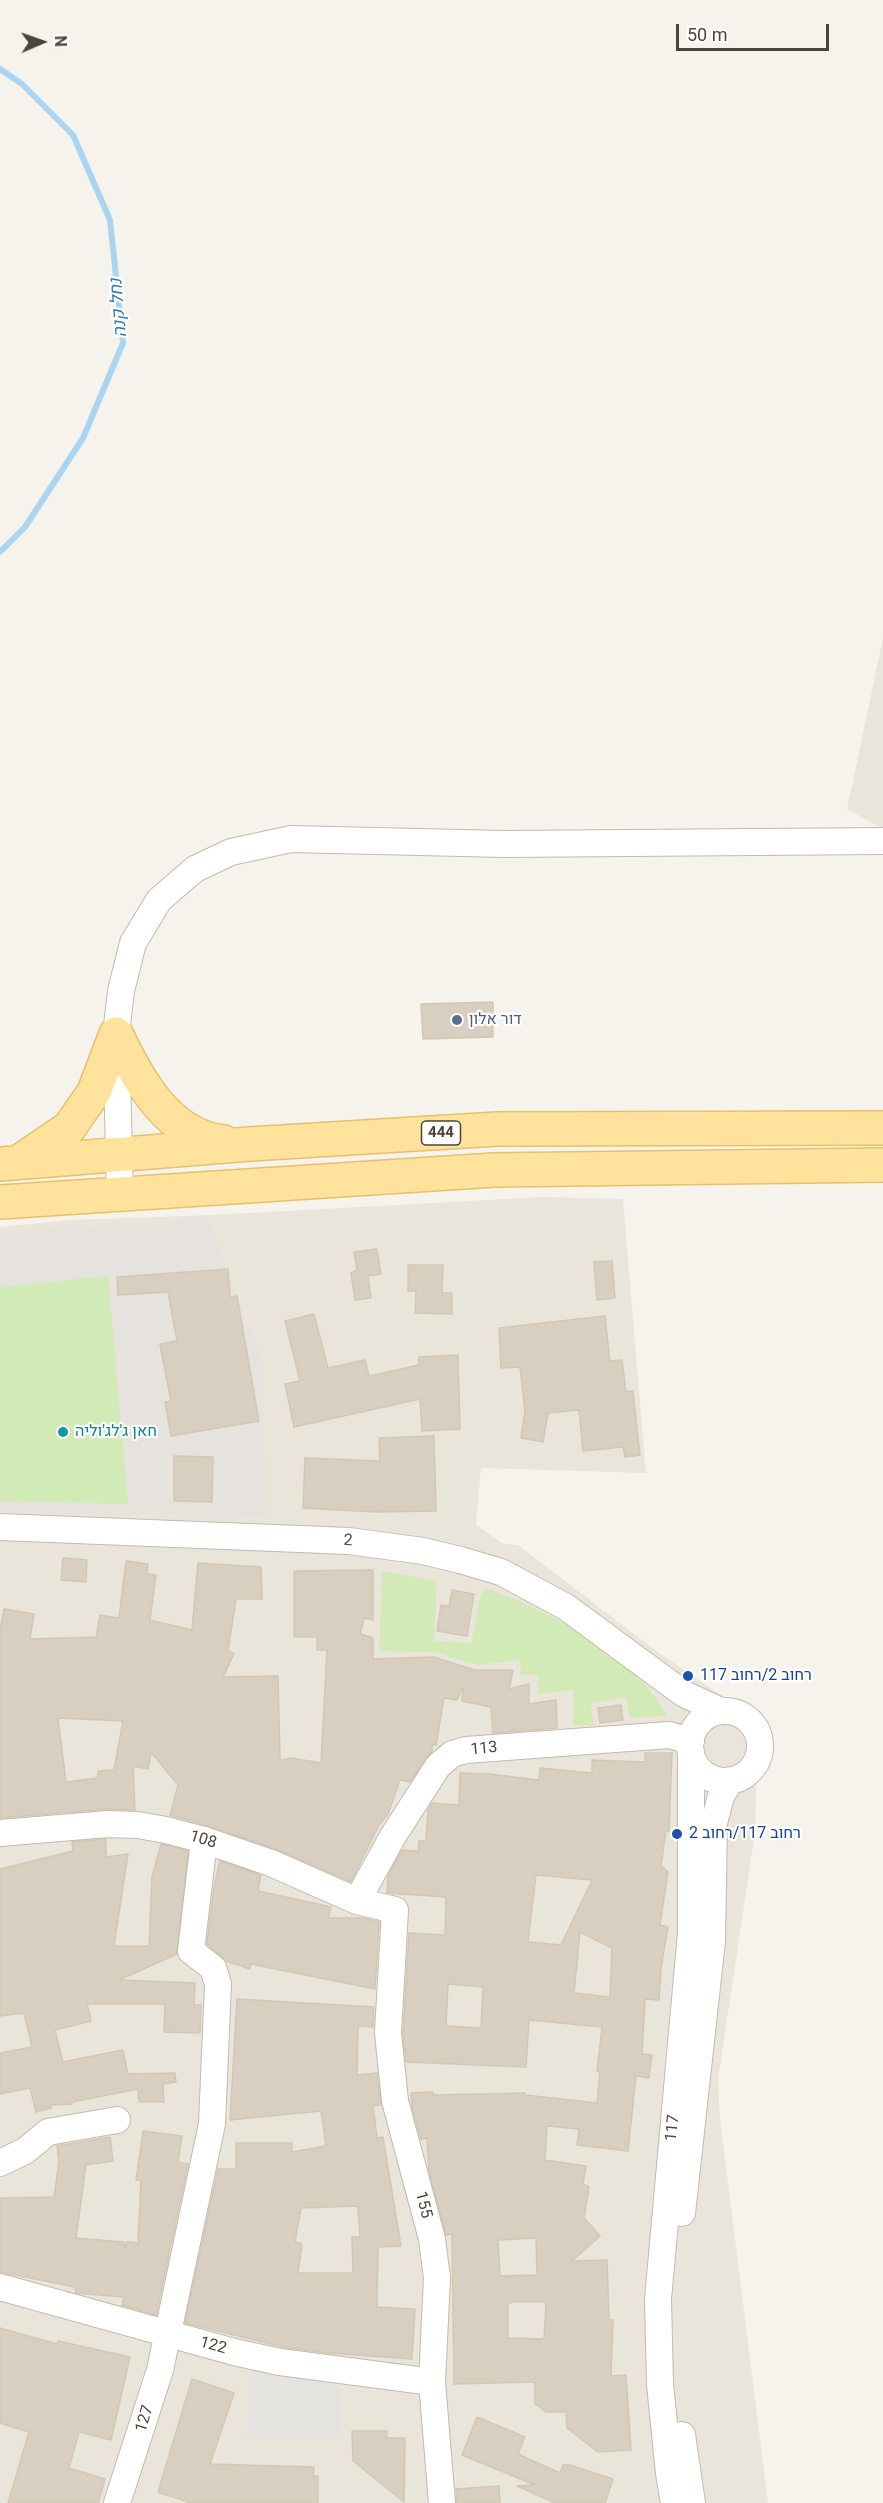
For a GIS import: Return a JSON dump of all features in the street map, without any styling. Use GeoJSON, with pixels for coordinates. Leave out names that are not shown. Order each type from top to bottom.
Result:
{"type":"FeatureCollection","features":[{"type":"Feature","properties":{"kind":"main road"},"geometry":{"type":"LineString","coordinates":[[116,1034],[138,1079],[158,1103],[184,1128],[214,1140],[250,1144]]}},
{"type":"Feature","properties":{"kind":"main road"},"geometry":{"type":"LineString","coordinates":[[9,1163],[69,1128],[94,1092],[116,1034]]}},
{"type":"Feature","properties":{"kind":"main road","name":"444"},"geometry":{"type":"LineString","coordinates":[[9,1163],[250,1144],[497,1130],[883,1128]]}},
{"type":"Feature","properties":{"kind":"main road"},"geometry":{"type":"LineString","coordinates":[[0,1202],[494,1170],[883,1165]]}},
{"type":"Feature","properties":{"kind":"street"},"geometry":{"type":"LineString","coordinates":[[120,1194],[116,1034],[121,991],[133,943],[159,900],[195,869],[231,852],[291,839],[504,844],[883,841]]}},
{"type":"Feature","properties":{"kind":"street","name":"2"},"geometry":{"type":"LineString","coordinates":[[0,1527],[349,1541],[423,1551],[501,1572],[526,1584],[566,1607],[684,1694],[721,1711]]}},
{"type":"Feature","properties":{"kind":"street","name":"2"},"geometry":{"type":"LineString","coordinates":[[662,1677],[686,1711],[692,1741]]}},
{"type":"Feature","properties":{"kind":"street"},"geometry":{"type":"LineString","coordinates":[[721,1711],[743,1716],[758,1733],[760,1744],[755,1765],[747,1773],[731,1780],[719,1780],[702,1772],[695,1763],[692,1741],[701,1721],[721,1711]]}},
{"type":"Feature","properties":{"kind":"street","name":"113"},"geometry":{"type":"LineString","coordinates":[[357,1901],[393,1836],[438,1766],[452,1754],[466,1750],[669,1735],[692,1741]]}},
{"type":"Feature","properties":{"kind":"street","name":"117"},"geometry":{"type":"LineString","coordinates":[[674,2503],[661,2393],[658,2299],[691,1933],[692,1741]]}},
{"type":"Feature","properties":{"kind":"street","name":"117"},"geometry":{"type":"LineString","coordinates":[[692,2503],[676,2383],[674,2338],[676,2266],[712,1941],[714,1823],[721,1796],[731,1780]]}},
{"type":"Feature","properties":{"kind":"street","name":"108"},"geometry":{"type":"LineString","coordinates":[[0,1833],[108,1824],[138,1825],[204,1840],[271,1863],[357,1901],[395,1910]]}},
{"type":"Feature","properties":{"kind":"street","name":"127"},"geometry":{"type":"LineString","coordinates":[[117,2503],[155,2388],[212,2124],[218,1984],[213,1968],[191,1951],[204,1840]]}},
{"type":"Feature","properties":{"kind":"street","name":"155"},"geometry":{"type":"LineString","coordinates":[[395,1910],[388,2033],[394,2101],[432,2239],[437,2278],[432,2382],[442,2503]]}},
{"type":"Feature","properties":{"kind":"street"},"geometry":{"type":"LineString","coordinates":[[0,2163],[25,2151],[48,2132],[117,2120]]}},
{"type":"Feature","properties":{"kind":"street","name":"122"},"geometry":{"type":"LineString","coordinates":[[0,2287],[234,2352],[280,2362],[432,2382]]}},
{"type":"Feature","properties":{"kind":"shaded area"},"geometry":{"type":"Polygon","coordinates":[[[883,638],[883,829],[847,809],[883,638]]]}},
{"type":"Feature","properties":{"kind":"shaded area"},"geometry":{"type":"Polygon","coordinates":[[[542,1197],[623,1199],[646,1473],[481,1468],[476,1525],[504,1544],[518,1545],[655,1650],[758,1721],[755,1832],[718,2080],[720,2119],[768,2503],[0,2503],[0,1227],[70,1220],[213,1215],[542,1197]]]}},
{"type":"Feature","properties":{"kind":"shaded area"},"geometry":{"type":"Polygon","coordinates":[[[207,1219],[262,1362],[266,1516],[0,1512],[0,1233],[207,1219]]]}},
{"type":"Feature","properties":{"kind":"shaded area"},"geometry":{"type":"Polygon","coordinates":[[[250,2368],[340,2386],[341,2439],[247,2439],[250,2368]]]}},
{"type":"Feature","properties":{"kind":"green space"},"geometry":{"type":"Polygon","coordinates":[[[108,1276],[128,1504],[0,1501],[0,1287],[108,1276]]]}},
{"type":"Feature","properties":{"kind":"green space"},"geometry":{"type":"Polygon","coordinates":[[[382,1571],[437,1581],[434,1641],[471,1643],[481,1594],[486,1588],[528,1605],[596,1644],[635,1674],[652,1693],[667,1716],[630,1718],[626,1697],[591,1703],[593,1725],[573,1725],[573,1689],[538,1695],[538,1675],[521,1675],[520,1660],[477,1665],[434,1652],[379,1651],[382,1571]]]}},
{"type":"Feature","properties":{"kind":"building","name":"דור אלון"},"geometry":{"type":"Polygon","coordinates":[[[493,1002],[493,1037],[423,1039],[421,1004],[493,1002]]]}},
{"type":"Feature","properties":{"kind":"building"},"geometry":{"type":"Polygon","coordinates":[[[377,1249],[381,1274],[368,1276],[371,1298],[355,1300],[351,1273],[357,1270],[354,1252],[377,1249]]]}},
{"type":"Feature","properties":{"kind":"building"},"geometry":{"type":"Polygon","coordinates":[[[612,1261],[615,1298],[597,1300],[594,1262],[612,1261]]]}},
{"type":"Feature","properties":{"kind":"building"},"geometry":{"type":"Polygon","coordinates":[[[408,1265],[443,1265],[442,1293],[452,1293],[452,1314],[415,1313],[416,1291],[408,1291],[408,1265]]]}},
{"type":"Feature","properties":{"kind":"building"},"geometry":{"type":"Polygon","coordinates":[[[228,1269],[230,1297],[237,1296],[259,1421],[171,1436],[165,1402],[171,1401],[160,1344],[177,1341],[168,1292],[118,1295],[117,1277],[228,1269]]]}},
{"type":"Feature","properties":{"kind":"building"},"geometry":{"type":"Polygon","coordinates":[[[314,1314],[328,1368],[365,1360],[369,1376],[419,1365],[419,1357],[458,1355],[460,1429],[422,1431],[420,1399],[294,1427],[285,1384],[300,1381],[285,1321],[314,1314]]]}},
{"type":"Feature","properties":{"kind":"building"},"geometry":{"type":"Polygon","coordinates":[[[605,1316],[610,1361],[622,1360],[626,1392],[633,1391],[640,1455],[625,1457],[623,1447],[583,1451],[579,1410],[548,1413],[543,1442],[521,1438],[525,1411],[520,1367],[501,1368],[499,1328],[605,1316]]]}},
{"type":"Feature","properties":{"kind":"building"},"geometry":{"type":"Polygon","coordinates":[[[434,1436],[436,1511],[376,1512],[303,1508],[305,1458],[380,1461],[379,1438],[434,1436]]]}},
{"type":"Feature","properties":{"kind":"building"},"geometry":{"type":"Polygon","coordinates":[[[174,1456],[213,1457],[212,1502],[174,1501],[174,1456]]]}},
{"type":"Feature","properties":{"kind":"building"},"geometry":{"type":"Polygon","coordinates":[[[63,1558],[87,1560],[86,1582],[61,1580],[63,1558]]]}},
{"type":"Feature","properties":{"kind":"building"},"geometry":{"type":"Polygon","coordinates":[[[126,1561],[148,1564],[147,1574],[156,1575],[150,1620],[192,1630],[198,1563],[261,1567],[262,1599],[236,1599],[228,1650],[234,1654],[223,1677],[278,1676],[280,1760],[291,1758],[321,1763],[327,1650],[317,1650],[317,1637],[294,1637],[294,1571],[373,1570],[373,1620],[364,1618],[360,1634],[373,1638],[373,1659],[433,1657],[475,1670],[513,1670],[509,1689],[529,1684],[529,1704],[556,1700],[557,1728],[493,1733],[491,1707],[462,1701],[463,1688],[457,1700],[444,1698],[436,1745],[432,1745],[432,1751],[410,1782],[400,1780],[388,1814],[379,1825],[351,1882],[276,1849],[170,1815],[178,1785],[151,1752],[148,1769],[133,1766],[135,1810],[107,1809],[0,1818],[0,1630],[4,1609],[34,1614],[30,1639],[96,1637],[100,1615],[119,1618],[126,1561]],[[58,1718],[66,1782],[98,1778],[98,1771],[114,1770],[123,1721],[58,1718]]]}},
{"type":"Feature","properties":{"kind":"building"},"geometry":{"type":"Polygon","coordinates":[[[452,1590],[474,1594],[467,1636],[437,1631],[441,1605],[449,1606],[452,1590]]]}},
{"type":"Feature","properties":{"kind":"building"},"geometry":{"type":"Polygon","coordinates":[[[621,1705],[623,1720],[600,1723],[598,1708],[621,1705]]]}},
{"type":"Feature","properties":{"kind":"building"},"geometry":{"type":"Polygon","coordinates":[[[645,1753],[672,1753],[669,1831],[666,1831],[661,1865],[668,1872],[660,1925],[668,1927],[661,1968],[659,2000],[645,1999],[642,2054],[652,2055],[649,2078],[636,2076],[628,2151],[577,2145],[579,2129],[547,2126],[545,2160],[586,2166],[583,2184],[589,2187],[584,2218],[600,2236],[572,2261],[607,2260],[609,2320],[613,2320],[611,2376],[626,2375],[631,2450],[598,2452],[567,2428],[566,2412],[546,2412],[535,2404],[535,2382],[454,2384],[452,2234],[446,2235],[429,2171],[427,2138],[421,2139],[412,2107],[411,2093],[433,2092],[432,2095],[525,2093],[525,2095],[597,2103],[600,2072],[597,2071],[602,2027],[529,2020],[526,2067],[406,2062],[403,2034],[409,1933],[445,1935],[446,1897],[387,1893],[388,1876],[402,1850],[418,1851],[419,1841],[426,1841],[428,1810],[432,1803],[459,1805],[460,1773],[539,1780],[540,1768],[592,1773],[592,1760],[645,1762],[645,1753]],[[536,1875],[528,1942],[561,1945],[592,1880],[536,1875]],[[580,1932],[574,1993],[610,1997],[612,1948],[580,1932]],[[448,1984],[446,2026],[481,2028],[483,1987],[448,1984]],[[536,2238],[498,2240],[500,2276],[537,2275],[536,2238]],[[546,2302],[508,2304],[508,2338],[544,2339],[546,2302]]]}},
{"type":"Feature","properties":{"kind":"building"},"geometry":{"type":"Polygon","coordinates":[[[106,1839],[106,1857],[128,1854],[114,1946],[149,1946],[152,1877],[161,1844],[188,1851],[177,1954],[119,1980],[195,1983],[194,2005],[201,2005],[200,2033],[164,2032],[165,2004],[87,2004],[91,2021],[55,2030],[63,2062],[123,2050],[128,2074],[175,2073],[176,2082],[163,2084],[164,2102],[139,2102],[138,2089],[72,2102],[72,2104],[51,2105],[51,2108],[36,2112],[30,2088],[0,2094],[0,2053],[32,2047],[24,2013],[0,2016],[0,1869],[73,1851],[72,1842],[106,1839]]]}},
{"type":"Feature","properties":{"kind":"building"},"geometry":{"type":"Polygon","coordinates":[[[220,1861],[261,1875],[258,1891],[331,1907],[328,1918],[363,1918],[379,1922],[375,1989],[251,1964],[250,1969],[226,1961],[207,1944],[214,1886],[220,1861]]]}},
{"type":"Feature","properties":{"kind":"building"},"geometry":{"type":"Polygon","coordinates":[[[237,1999],[374,2007],[373,2027],[358,2026],[357,2075],[377,2073],[381,2105],[373,2106],[377,2138],[383,2137],[401,2246],[378,2247],[377,2307],[415,2309],[412,2359],[328,2353],[283,2347],[185,2323],[218,2169],[236,2169],[236,2143],[292,2143],[292,2152],[326,2146],[321,2111],[230,2120],[237,1999]],[[358,2206],[301,2208],[295,2242],[302,2244],[298,2273],[353,2273],[352,2237],[360,2237],[358,2206]]]}},
{"type":"Feature","properties":{"kind":"building"},"geometry":{"type":"Polygon","coordinates":[[[143,2131],[182,2136],[178,2162],[188,2164],[156,2315],[122,2305],[124,2297],[76,2293],[75,2287],[0,2272],[0,2198],[54,2197],[59,2161],[57,2146],[110,2137],[113,2161],[86,2165],[76,2238],[124,2242],[125,2248],[127,2242],[138,2243],[141,2180],[136,2180],[143,2131]]]}},
{"type":"Feature","properties":{"kind":"building"},"geometry":{"type":"Polygon","coordinates":[[[0,2328],[57,2344],[58,2341],[130,2357],[111,2440],[79,2432],[69,2468],[105,2479],[98,2503],[8,2503],[29,2432],[0,2423],[0,2328]]]}},
{"type":"Feature","properties":{"kind":"building"},"geometry":{"type":"Polygon","coordinates":[[[192,2379],[234,2393],[210,2464],[314,2467],[313,2476],[318,2476],[318,2503],[191,2503],[158,2492],[192,2379]]]}},
{"type":"Feature","properties":{"kind":"building"},"geometry":{"type":"Polygon","coordinates":[[[477,2417],[525,2437],[518,2454],[560,2473],[563,2465],[570,2465],[613,2479],[605,2503],[555,2503],[517,2486],[535,2485],[462,2455],[477,2417]]]}},
{"type":"Feature","properties":{"kind":"building"},"geometry":{"type":"Polygon","coordinates":[[[352,2431],[387,2431],[387,2438],[405,2438],[404,2502],[353,2461],[352,2431]]]}},
{"type":"Feature","properties":{"kind":"building"},"geometry":{"type":"Polygon","coordinates":[[[499,2486],[500,2503],[457,2503],[456,2489],[499,2486]]]}},
{"type":"Feature","properties":{"kind":"waterway","name":"נחל קנה"},"geometry":{"type":"LineString","coordinates":[[0,69],[22,84],[73,135],[110,220],[123,343],[83,438],[25,527],[0,552]]}},
{"type":"Feature","properties":{"kind":"place","name":"דור אלון"},"geometry":{"type":"Point","coordinates":[457,1020]}},
{"type":"Feature","properties":{"kind":"place","name":"חאן ג'לג'וליה"},"geometry":{"type":"Point","coordinates":[63,1432]}},
{"type":"Feature","properties":{"kind":"place","name":"רחוב 2/רחוב 117"},"geometry":{"type":"Point","coordinates":[688,1676]}},
{"type":"Feature","properties":{"kind":"place","name":"רחוב 117/רחוב 2"},"geometry":{"type":"Point","coordinates":[677,1834]}}]}
